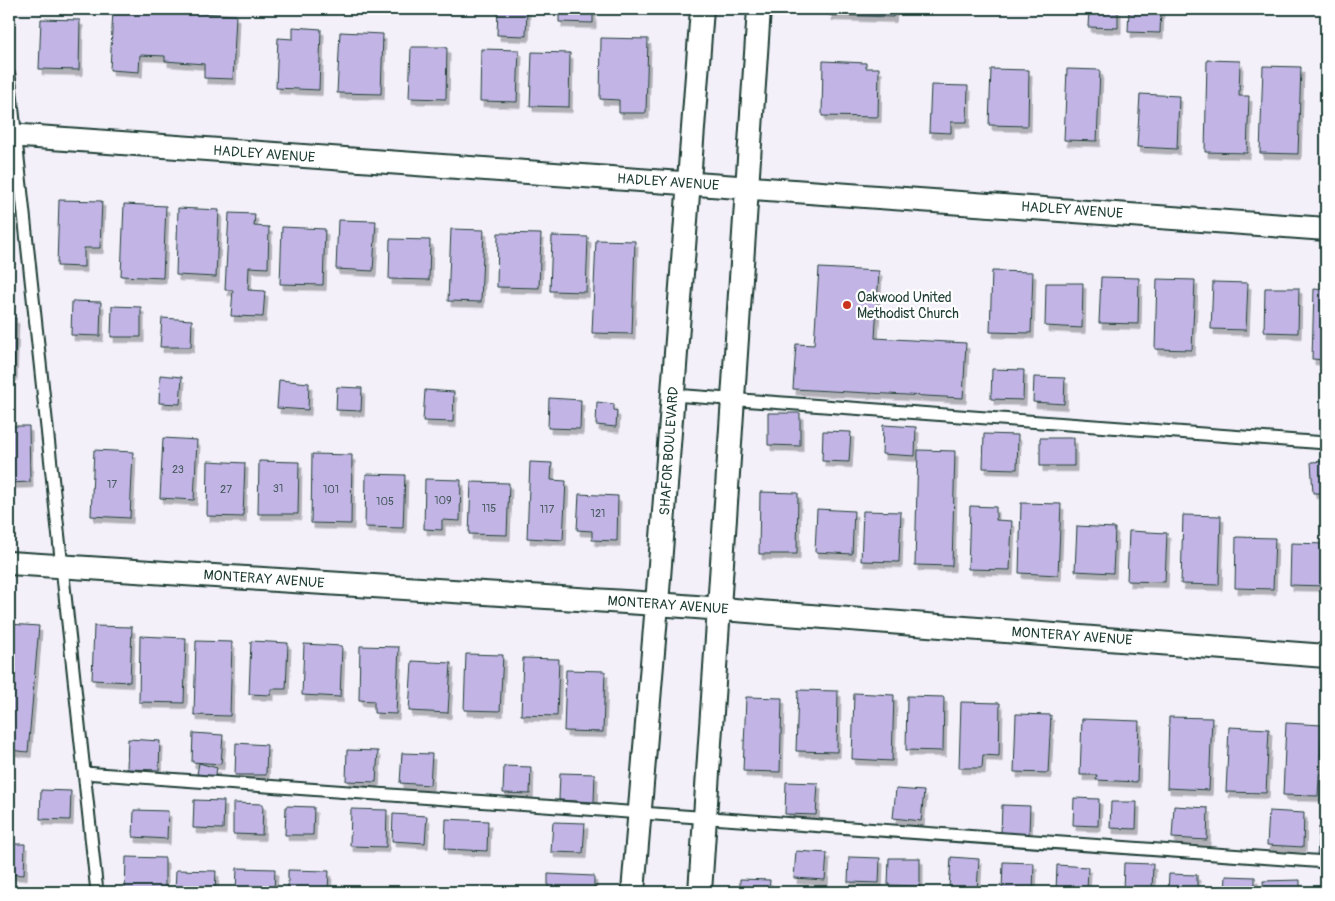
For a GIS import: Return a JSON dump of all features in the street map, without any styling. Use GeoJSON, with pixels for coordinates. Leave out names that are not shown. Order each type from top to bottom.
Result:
{"type":"FeatureCollection","features":[{"type":"Feature","properties":{"kind":"street","name":"SHAFOR BOULEVARD"},"geometry":{"type":"LineString","coordinates":[[634,892],[702,9]]}},
{"type":"Feature","properties":{"kind":"street"},"geometry":{"type":"LineString","coordinates":[[700,892],[760,9]]}},
{"type":"Feature","properties":{"kind":"street","name":"HADLEY AVENUE"},"geometry":{"type":"LineString","coordinates":[[12,136],[1326,229]]}},
{"type":"Feature","properties":{"kind":"street","name":"MONTERAY AVENUE"},"geometry":{"type":"LineString","coordinates":[[9,563],[657,604],[1326,656]]}},
{"type":"Feature","properties":{"kind":"lane"},"geometry":{"type":"LineString","coordinates":[[9,75],[12,136],[62,567],[97,892]]}},
{"type":"Feature","properties":{"kind":"lane"},"geometry":{"type":"LineString","coordinates":[[673,395],[1326,443]]}},
{"type":"Feature","properties":{"kind":"lane"},"geometry":{"type":"LineString","coordinates":[[84,773],[1326,862]]}},
{"type":"Feature","properties":{"kind":"building"},"geometry":{"type":"Polygon","coordinates":[[[113,9],[200,9],[200,13],[236,15],[233,79],[204,78],[204,64],[165,61],[165,56],[140,55],[139,72],[110,70],[113,9]]]}},
{"type":"Feature","properties":{"kind":"building"},"geometry":{"type":"Polygon","coordinates":[[[498,9],[527,9],[526,36],[497,35],[498,9]]]}},
{"type":"Feature","properties":{"kind":"building"},"geometry":{"type":"Polygon","coordinates":[[[559,9],[593,9],[593,23],[559,22],[559,9]]]}},
{"type":"Feature","properties":{"kind":"building"},"geometry":{"type":"Polygon","coordinates":[[[829,9],[894,9],[893,17],[829,15],[829,9]]]}},
{"type":"Feature","properties":{"kind":"building"},"geometry":{"type":"Polygon","coordinates":[[[1089,9],[1118,9],[1118,28],[1088,27],[1089,9]]]}},
{"type":"Feature","properties":{"kind":"building"},"geometry":{"type":"Polygon","coordinates":[[[1129,9],[1161,9],[1160,33],[1128,32],[1129,9]]]}},
{"type":"Feature","properties":{"kind":"building"},"geometry":{"type":"Polygon","coordinates":[[[41,19],[80,20],[79,70],[39,69],[41,19]]]}},
{"type":"Feature","properties":{"kind":"building"},"geometry":{"type":"Polygon","coordinates":[[[293,27],[321,29],[319,90],[276,88],[278,38],[293,39],[293,27]]]}},
{"type":"Feature","properties":{"kind":"building"},"geometry":{"type":"Polygon","coordinates":[[[340,32],[383,34],[381,94],[337,93],[340,32]]]}},
{"type":"Feature","properties":{"kind":"building"},"geometry":{"type":"Polygon","coordinates":[[[601,38],[648,39],[646,113],[619,113],[619,100],[600,99],[601,38]]]}},
{"type":"Feature","properties":{"kind":"building"},"geometry":{"type":"Polygon","coordinates":[[[411,47],[447,47],[446,99],[409,98],[411,47]]]}},
{"type":"Feature","properties":{"kind":"building"},"geometry":{"type":"Polygon","coordinates":[[[481,49],[519,50],[517,102],[480,101],[481,49]]]}},
{"type":"Feature","properties":{"kind":"building"},"geometry":{"type":"Polygon","coordinates":[[[532,52],[570,53],[569,107],[530,106],[532,52]]]}},
{"type":"Feature","properties":{"kind":"building"},"geometry":{"type":"Polygon","coordinates":[[[1207,60],[1240,61],[1239,96],[1249,96],[1247,153],[1205,152],[1207,60]]]}},
{"type":"Feature","properties":{"kind":"building"},"geometry":{"type":"Polygon","coordinates":[[[823,61],[866,63],[866,68],[879,68],[878,117],[822,116],[823,61]]]}},
{"type":"Feature","properties":{"kind":"building"},"geometry":{"type":"Polygon","coordinates":[[[1263,66],[1301,67],[1298,154],[1260,153],[1263,66]]]}},
{"type":"Feature","properties":{"kind":"building"},"geometry":{"type":"Polygon","coordinates":[[[991,69],[1029,70],[1028,126],[989,125],[991,69]]]}},
{"type":"Feature","properties":{"kind":"building"},"geometry":{"type":"Polygon","coordinates":[[[1067,69],[1100,70],[1097,141],[1064,140],[1067,69]]]}},
{"type":"Feature","properties":{"kind":"building"},"geometry":{"type":"Polygon","coordinates":[[[931,85],[968,86],[967,122],[951,122],[951,133],[929,132],[931,85]]]}},
{"type":"Feature","properties":{"kind":"building"},"geometry":{"type":"Polygon","coordinates":[[[1140,94],[1179,96],[1177,149],[1137,147],[1140,94]]]}},
{"type":"Feature","properties":{"kind":"building"},"geometry":{"type":"Polygon","coordinates":[[[59,200],[102,201],[100,248],[84,248],[84,267],[57,266],[59,200]]]}},
{"type":"Feature","properties":{"kind":"building"},"geometry":{"type":"Polygon","coordinates":[[[124,204],[166,206],[163,278],[121,276],[124,204]]]}},
{"type":"Feature","properties":{"kind":"building"},"geometry":{"type":"Polygon","coordinates":[[[178,208],[219,210],[216,277],[176,275],[178,208]]]}},
{"type":"Feature","properties":{"kind":"building"},"geometry":{"type":"Polygon","coordinates":[[[229,213],[255,214],[254,226],[269,227],[268,268],[249,267],[248,290],[265,291],[263,317],[231,316],[233,290],[225,290],[229,213]]]}},
{"type":"Feature","properties":{"kind":"building"},"geometry":{"type":"Polygon","coordinates":[[[338,220],[376,221],[373,271],[336,269],[338,220]]]}},
{"type":"Feature","properties":{"kind":"building"},"geometry":{"type":"Polygon","coordinates":[[[282,227],[325,229],[323,285],[280,284],[282,227]]]}},
{"type":"Feature","properties":{"kind":"building"},"geometry":{"type":"Polygon","coordinates":[[[451,229],[484,230],[481,302],[448,301],[451,229]]]}},
{"type":"Feature","properties":{"kind":"building"},"geometry":{"type":"Polygon","coordinates":[[[498,233],[541,234],[539,288],[497,287],[498,233]]]}},
{"type":"Feature","properties":{"kind":"building"},"geometry":{"type":"Polygon","coordinates":[[[552,236],[588,237],[586,292],[550,291],[552,236]]]}},
{"type":"Feature","properties":{"kind":"building"},"geometry":{"type":"Polygon","coordinates":[[[390,239],[430,240],[429,280],[389,279],[390,239]]]}},
{"type":"Feature","properties":{"kind":"building"},"geometry":{"type":"Polygon","coordinates":[[[596,240],[635,241],[632,334],[592,333],[596,240]]]}},
{"type":"Feature","properties":{"kind":"building","name":"Oakwood United Methodist Church"},"geometry":{"type":"Polygon","coordinates":[[[819,268],[879,271],[875,338],[966,343],[963,398],[793,389],[796,344],[814,345],[819,268]]]}},
{"type":"Feature","properties":{"kind":"building"},"geometry":{"type":"Polygon","coordinates":[[[992,271],[1033,272],[1031,333],[990,332],[992,271]]]}},
{"type":"Feature","properties":{"kind":"building"},"geometry":{"type":"Polygon","coordinates":[[[1101,277],[1139,278],[1138,324],[1099,323],[1101,277]]]}},
{"type":"Feature","properties":{"kind":"building"},"geometry":{"type":"Polygon","coordinates":[[[1157,279],[1195,280],[1192,350],[1155,349],[1157,279]]]}},
{"type":"Feature","properties":{"kind":"building"},"geometry":{"type":"Polygon","coordinates":[[[1213,282],[1248,283],[1246,330],[1211,329],[1213,282]]]}},
{"type":"Feature","properties":{"kind":"building"},"geometry":{"type":"Polygon","coordinates":[[[1046,283],[1083,283],[1082,328],[1045,326],[1046,283]]]}},
{"type":"Feature","properties":{"kind":"building"},"geometry":{"type":"Polygon","coordinates":[[[1265,288],[1299,288],[1298,333],[1264,332],[1265,288]]]}},
{"type":"Feature","properties":{"kind":"building"},"geometry":{"type":"Polygon","coordinates":[[[1314,289],[1326,290],[1326,360],[1312,359],[1314,289]]]}},
{"type":"Feature","properties":{"kind":"building"},"geometry":{"type":"Polygon","coordinates":[[[72,301],[101,302],[100,336],[71,335],[72,301]]]}},
{"type":"Feature","properties":{"kind":"building"},"geometry":{"type":"Polygon","coordinates":[[[112,306],[141,307],[141,337],[111,337],[112,306]]]}},
{"type":"Feature","properties":{"kind":"building"},"geometry":{"type":"Polygon","coordinates":[[[9,318],[16,318],[14,375],[9,375],[9,318]]]}},
{"type":"Feature","properties":{"kind":"building"},"geometry":{"type":"Polygon","coordinates":[[[162,318],[192,320],[191,347],[160,347],[162,318]]]}},
{"type":"Feature","properties":{"kind":"building"},"geometry":{"type":"Polygon","coordinates":[[[992,369],[1024,370],[1023,400],[991,399],[992,369]]]}},
{"type":"Feature","properties":{"kind":"building"},"geometry":{"type":"Polygon","coordinates":[[[160,375],[182,377],[180,404],[159,403],[160,375]]]}},
{"type":"Feature","properties":{"kind":"building"},"geometry":{"type":"Polygon","coordinates":[[[1034,377],[1065,378],[1064,404],[1033,402],[1034,377]]]}},
{"type":"Feature","properties":{"kind":"building"},"geometry":{"type":"Polygon","coordinates":[[[279,380],[309,383],[308,410],[277,408],[279,380]]]}},
{"type":"Feature","properties":{"kind":"building"},"geometry":{"type":"Polygon","coordinates":[[[337,387],[362,388],[361,411],[336,410],[337,387]]]}},
{"type":"Feature","properties":{"kind":"building"},"geometry":{"type":"Polygon","coordinates":[[[425,390],[454,392],[453,422],[423,421],[425,390]]]}},
{"type":"Feature","properties":{"kind":"building"},"geometry":{"type":"Polygon","coordinates":[[[549,398],[581,400],[580,429],[548,428],[549,398]]]}},
{"type":"Feature","properties":{"kind":"building"},"geometry":{"type":"Polygon","coordinates":[[[597,402],[614,404],[614,410],[617,411],[616,427],[596,425],[597,402]]]}},
{"type":"Feature","properties":{"kind":"building"},"geometry":{"type":"Polygon","coordinates":[[[768,413],[800,413],[800,446],[768,445],[768,413]]]}},
{"type":"Feature","properties":{"kind":"building"},"geometry":{"type":"Polygon","coordinates":[[[883,425],[916,427],[915,456],[882,454],[883,425]]]}},
{"type":"Feature","properties":{"kind":"building"},"geometry":{"type":"Polygon","coordinates":[[[9,426],[29,426],[30,482],[9,483],[9,426]]]}},
{"type":"Feature","properties":{"kind":"building"},"geometry":{"type":"Polygon","coordinates":[[[823,431],[851,432],[849,462],[822,461],[823,431]]]}},
{"type":"Feature","properties":{"kind":"building"},"geometry":{"type":"Polygon","coordinates":[[[984,434],[1018,435],[1017,469],[983,468],[984,434]]]}},
{"type":"Feature","properties":{"kind":"building"},"geometry":{"type":"Polygon","coordinates":[[[163,438],[197,440],[194,500],[160,498],[163,438]]]}},
{"type":"Feature","properties":{"kind":"building"},"geometry":{"type":"Polygon","coordinates":[[[1040,438],[1074,438],[1074,466],[1040,466],[1040,438]]]}},
{"type":"Feature","properties":{"kind":"building"},"geometry":{"type":"Polygon","coordinates":[[[94,450],[133,452],[130,518],[91,516],[94,450]]]}},
{"type":"Feature","properties":{"kind":"building"},"geometry":{"type":"Polygon","coordinates":[[[918,450],[955,451],[952,566],[915,565],[918,450]]]}},
{"type":"Feature","properties":{"kind":"building"},"geometry":{"type":"Polygon","coordinates":[[[312,454],[352,455],[351,524],[311,523],[312,454]]]}},
{"type":"Feature","properties":{"kind":"building"},"geometry":{"type":"Polygon","coordinates":[[[208,461],[245,463],[243,517],[207,516],[208,461]]]}},
{"type":"Feature","properties":{"kind":"building"},"geometry":{"type":"Polygon","coordinates":[[[259,461],[299,462],[298,514],[258,514],[259,461]]]}},
{"type":"Feature","properties":{"kind":"building"},"geometry":{"type":"Polygon","coordinates":[[[1326,461],[1326,493],[1313,493],[1311,462],[1326,461]]]}},
{"type":"Feature","properties":{"kind":"building"},"geometry":{"type":"Polygon","coordinates":[[[530,462],[552,463],[551,480],[566,481],[563,540],[527,538],[530,462]]]}},
{"type":"Feature","properties":{"kind":"building"},"geometry":{"type":"Polygon","coordinates":[[[366,474],[405,475],[403,528],[365,527],[366,474]]]}},
{"type":"Feature","properties":{"kind":"building"},"geometry":{"type":"Polygon","coordinates":[[[425,479],[461,480],[460,521],[442,520],[442,530],[424,529],[425,479]]]}},
{"type":"Feature","properties":{"kind":"building"},"geometry":{"type":"Polygon","coordinates":[[[471,482],[509,483],[507,535],[469,534],[471,482]]]}},
{"type":"Feature","properties":{"kind":"building"},"geometry":{"type":"Polygon","coordinates":[[[760,492],[798,493],[797,554],[759,554],[760,492]]]}},
{"type":"Feature","properties":{"kind":"building"},"geometry":{"type":"Polygon","coordinates":[[[579,494],[618,496],[617,541],[592,540],[592,531],[577,530],[579,494]]]}},
{"type":"Feature","properties":{"kind":"building"},"geometry":{"type":"Polygon","coordinates":[[[1021,503],[1061,504],[1058,575],[1019,573],[1021,503]]]}},
{"type":"Feature","properties":{"kind":"building"},"geometry":{"type":"Polygon","coordinates":[[[970,506],[996,507],[996,520],[1012,521],[1010,570],[968,569],[970,506]]]}},
{"type":"Feature","properties":{"kind":"building"},"geometry":{"type":"Polygon","coordinates":[[[817,509],[854,511],[852,554],[815,552],[817,509]]]}},
{"type":"Feature","properties":{"kind":"building"},"geometry":{"type":"Polygon","coordinates":[[[863,511],[901,512],[899,562],[861,561],[863,511]]]}},
{"type":"Feature","properties":{"kind":"building"},"geometry":{"type":"Polygon","coordinates":[[[1183,515],[1221,516],[1219,585],[1181,584],[1183,515]]]}},
{"type":"Feature","properties":{"kind":"building"},"geometry":{"type":"Polygon","coordinates":[[[1077,526],[1115,528],[1113,573],[1075,571],[1077,526]]]}},
{"type":"Feature","properties":{"kind":"building"},"geometry":{"type":"Polygon","coordinates":[[[1129,531],[1167,533],[1165,582],[1127,581],[1129,531]]]}},
{"type":"Feature","properties":{"kind":"building"},"geometry":{"type":"Polygon","coordinates":[[[1236,537],[1275,538],[1273,589],[1235,588],[1236,537]]]}},
{"type":"Feature","properties":{"kind":"building"},"geometry":{"type":"Polygon","coordinates":[[[1291,543],[1326,544],[1326,586],[1290,585],[1291,543]]]}},
{"type":"Feature","properties":{"kind":"building"},"geometry":{"type":"Polygon","coordinates":[[[9,624],[39,626],[28,752],[9,750],[9,624]]]}},
{"type":"Feature","properties":{"kind":"building"},"geometry":{"type":"Polygon","coordinates":[[[94,626],[132,627],[130,682],[92,680],[94,626]]]}},
{"type":"Feature","properties":{"kind":"building"},"geometry":{"type":"Polygon","coordinates":[[[140,636],[186,638],[184,703],[139,702],[140,636]]]}},
{"type":"Feature","properties":{"kind":"building"},"geometry":{"type":"Polygon","coordinates":[[[196,641],[232,642],[230,716],[194,715],[196,641]]]}},
{"type":"Feature","properties":{"kind":"building"},"geometry":{"type":"Polygon","coordinates":[[[251,641],[288,643],[286,689],[271,689],[271,695],[249,694],[251,641]]]}},
{"type":"Feature","properties":{"kind":"building"},"geometry":{"type":"Polygon","coordinates":[[[304,644],[342,646],[340,697],[302,695],[304,644]]]}},
{"type":"Feature","properties":{"kind":"building"},"geometry":{"type":"Polygon","coordinates":[[[360,646],[399,647],[396,714],[374,713],[374,701],[359,700],[360,646]]]}},
{"type":"Feature","properties":{"kind":"building"},"geometry":{"type":"Polygon","coordinates":[[[466,654],[503,655],[500,711],[464,710],[466,654]]]}},
{"type":"Feature","properties":{"kind":"building"},"geometry":{"type":"Polygon","coordinates":[[[523,658],[559,659],[557,716],[521,715],[523,658]]]}},
{"type":"Feature","properties":{"kind":"building"},"geometry":{"type":"Polygon","coordinates":[[[412,661],[451,663],[448,713],[409,711],[412,661]]]}},
{"type":"Feature","properties":{"kind":"building"},"geometry":{"type":"Polygon","coordinates":[[[566,670],[605,671],[603,732],[564,731],[566,670]]]}},
{"type":"Feature","properties":{"kind":"building"},"geometry":{"type":"Polygon","coordinates":[[[798,690],[838,691],[837,752],[796,751],[798,690]]]}},
{"type":"Feature","properties":{"kind":"building"},"geometry":{"type":"Polygon","coordinates":[[[854,693],[894,695],[892,761],[852,759],[854,693]]]}},
{"type":"Feature","properties":{"kind":"building"},"geometry":{"type":"Polygon","coordinates":[[[907,696],[944,697],[943,751],[906,750],[907,696]]]}},
{"type":"Feature","properties":{"kind":"building"},"geometry":{"type":"Polygon","coordinates":[[[746,697],[782,698],[780,772],[743,771],[746,697]]]}},
{"type":"Feature","properties":{"kind":"building"},"geometry":{"type":"Polygon","coordinates":[[[961,702],[1000,703],[999,756],[983,755],[982,768],[959,768],[961,702]]]}},
{"type":"Feature","properties":{"kind":"building"},"geometry":{"type":"Polygon","coordinates":[[[1016,714],[1051,715],[1048,773],[1014,772],[1016,714]]]}},
{"type":"Feature","properties":{"kind":"building"},"geometry":{"type":"Polygon","coordinates":[[[1169,717],[1212,718],[1209,790],[1167,788],[1169,717]]]}},
{"type":"Feature","properties":{"kind":"building"},"geometry":{"type":"Polygon","coordinates":[[[1082,719],[1139,721],[1137,782],[1096,780],[1097,775],[1080,775],[1082,719]]]}},
{"type":"Feature","properties":{"kind":"building"},"geometry":{"type":"Polygon","coordinates":[[[1286,723],[1322,725],[1318,796],[1283,795],[1286,723]]]}},
{"type":"Feature","properties":{"kind":"building"},"geometry":{"type":"Polygon","coordinates":[[[1229,727],[1269,729],[1266,793],[1226,792],[1229,727]]]}},
{"type":"Feature","properties":{"kind":"building"},"geometry":{"type":"Polygon","coordinates":[[[193,733],[223,735],[221,764],[192,762],[193,733]]]}},
{"type":"Feature","properties":{"kind":"building"},"geometry":{"type":"Polygon","coordinates":[[[128,739],[160,741],[159,770],[127,769],[128,739]]]}},
{"type":"Feature","properties":{"kind":"building"},"geometry":{"type":"Polygon","coordinates":[[[236,743],[267,745],[266,775],[235,775],[236,743]]]}},
{"type":"Feature","properties":{"kind":"building"},"geometry":{"type":"Polygon","coordinates":[[[347,750],[378,751],[376,782],[346,781],[347,750]]]}},
{"type":"Feature","properties":{"kind":"building"},"geometry":{"type":"Polygon","coordinates":[[[402,753],[432,754],[430,785],[400,783],[402,753]]]}},
{"type":"Feature","properties":{"kind":"building"},"geometry":{"type":"Polygon","coordinates":[[[199,763],[217,768],[215,778],[197,774],[199,763]]]}},
{"type":"Feature","properties":{"kind":"building"},"geometry":{"type":"Polygon","coordinates":[[[504,766],[531,767],[530,794],[503,793],[504,766]]]}},
{"type":"Feature","properties":{"kind":"building"},"geometry":{"type":"Polygon","coordinates":[[[560,773],[595,774],[594,802],[559,800],[560,773]]]}},
{"type":"Feature","properties":{"kind":"building"},"geometry":{"type":"Polygon","coordinates":[[[786,782],[818,783],[816,815],[785,814],[786,782]]]}},
{"type":"Feature","properties":{"kind":"building"},"geometry":{"type":"Polygon","coordinates":[[[896,789],[924,791],[921,821],[893,818],[896,789]]]}},
{"type":"Feature","properties":{"kind":"building"},"geometry":{"type":"Polygon","coordinates":[[[41,790],[71,791],[70,820],[40,819],[41,790]]]}},
{"type":"Feature","properties":{"kind":"building"},"geometry":{"type":"Polygon","coordinates":[[[1074,798],[1099,799],[1098,826],[1073,825],[1074,798]]]}},
{"type":"Feature","properties":{"kind":"building"},"geometry":{"type":"Polygon","coordinates":[[[194,800],[224,801],[223,829],[193,828],[194,800]]]}},
{"type":"Feature","properties":{"kind":"building"},"geometry":{"type":"Polygon","coordinates":[[[1111,802],[1137,802],[1136,829],[1110,828],[1111,802]]]}},
{"type":"Feature","properties":{"kind":"building"},"geometry":{"type":"Polygon","coordinates":[[[233,803],[263,804],[262,835],[233,834],[233,803]]]}},
{"type":"Feature","properties":{"kind":"building"},"geometry":{"type":"Polygon","coordinates":[[[1002,805],[1030,806],[1029,834],[1001,833],[1002,805]]]}},
{"type":"Feature","properties":{"kind":"building"},"geometry":{"type":"Polygon","coordinates":[[[286,806],[314,807],[313,835],[285,835],[286,806]]]}},
{"type":"Feature","properties":{"kind":"building"},"geometry":{"type":"Polygon","coordinates":[[[1174,806],[1208,808],[1207,840],[1172,838],[1174,806]]]}},
{"type":"Feature","properties":{"kind":"building"},"geometry":{"type":"Polygon","coordinates":[[[351,809],[387,810],[386,847],[350,846],[351,809]]]}},
{"type":"Feature","properties":{"kind":"building"},"geometry":{"type":"Polygon","coordinates":[[[134,810],[168,811],[167,839],[133,837],[134,810]]]}},
{"type":"Feature","properties":{"kind":"building"},"geometry":{"type":"Polygon","coordinates":[[[1269,811],[1304,813],[1303,847],[1267,845],[1269,811]]]}},
{"type":"Feature","properties":{"kind":"building"},"geometry":{"type":"Polygon","coordinates":[[[393,814],[427,816],[425,843],[392,841],[393,814]]]}},
{"type":"Feature","properties":{"kind":"building"},"geometry":{"type":"Polygon","coordinates":[[[446,819],[488,821],[487,851],[445,849],[446,819]]]}},
{"type":"Feature","properties":{"kind":"building"},"geometry":{"type":"Polygon","coordinates":[[[553,822],[585,823],[583,853],[551,852],[553,822]]]}},
{"type":"Feature","properties":{"kind":"building"},"geometry":{"type":"Polygon","coordinates":[[[1319,827],[1326,827],[1326,857],[1317,857],[1319,827]]]}},
{"type":"Feature","properties":{"kind":"building"},"geometry":{"type":"Polygon","coordinates":[[[9,844],[25,844],[24,875],[9,874],[9,844]]]}},
{"type":"Feature","properties":{"kind":"building"},"geometry":{"type":"Polygon","coordinates":[[[796,851],[827,853],[825,880],[794,878],[796,851]]]}},
{"type":"Feature","properties":{"kind":"building"},"geometry":{"type":"Polygon","coordinates":[[[126,857],[165,858],[165,892],[125,892],[126,857]]]}},
{"type":"Feature","properties":{"kind":"building"},"geometry":{"type":"Polygon","coordinates":[[[849,857],[880,858],[879,883],[848,882],[849,857]]]}},
{"type":"Feature","properties":{"kind":"building"},"geometry":{"type":"Polygon","coordinates":[[[951,857],[979,859],[977,890],[949,888],[951,857]]]}},
{"type":"Feature","properties":{"kind":"building"},"geometry":{"type":"Polygon","coordinates":[[[889,858],[920,858],[920,886],[888,885],[889,858]]]}},
{"type":"Feature","properties":{"kind":"building"},"geometry":{"type":"Polygon","coordinates":[[[1003,862],[1034,863],[1033,892],[1002,891],[1003,862]]]}},
{"type":"Feature","properties":{"kind":"building"},"geometry":{"type":"Polygon","coordinates":[[[1124,863],[1153,864],[1152,892],[1123,892],[1124,863]]]}},
{"type":"Feature","properties":{"kind":"building"},"geometry":{"type":"Polygon","coordinates":[[[1057,865],[1088,867],[1087,892],[1056,892],[1057,865]]]}},
{"type":"Feature","properties":{"kind":"building"},"geometry":{"type":"Polygon","coordinates":[[[237,868],[275,869],[274,892],[236,892],[237,868]]]}},
{"type":"Feature","properties":{"kind":"building"},"geometry":{"type":"Polygon","coordinates":[[[176,870],[216,871],[215,892],[175,892],[176,870]]]}},
{"type":"Feature","properties":{"kind":"building"},"geometry":{"type":"Polygon","coordinates":[[[288,870],[329,871],[328,892],[288,892],[288,870]]]}},
{"type":"Feature","properties":{"kind":"building"},"geometry":{"type":"Polygon","coordinates":[[[548,874],[594,876],[594,892],[548,892],[548,874]]]}},
{"type":"Feature","properties":{"kind":"building"},"geometry":{"type":"Polygon","coordinates":[[[1169,874],[1197,875],[1197,892],[1168,892],[1169,874]]]}},
{"type":"Feature","properties":{"kind":"building"},"geometry":{"type":"Polygon","coordinates":[[[1226,876],[1255,877],[1255,892],[1225,892],[1226,876]]]}},
{"type":"Feature","properties":{"kind":"building"},"geometry":{"type":"Polygon","coordinates":[[[740,879],[770,880],[769,892],[740,892],[740,879]]]}},
{"type":"Feature","properties":{"kind":"building"},"geometry":{"type":"Polygon","coordinates":[[[1300,880],[1300,892],[1264,892],[1263,881],[1300,880]]]}},
{"type":"Feature","properties":{"kind":"place","name":"Oakwood United Methodist Church"},"geometry":{"type":"Point","coordinates":[847,305]}}]}
